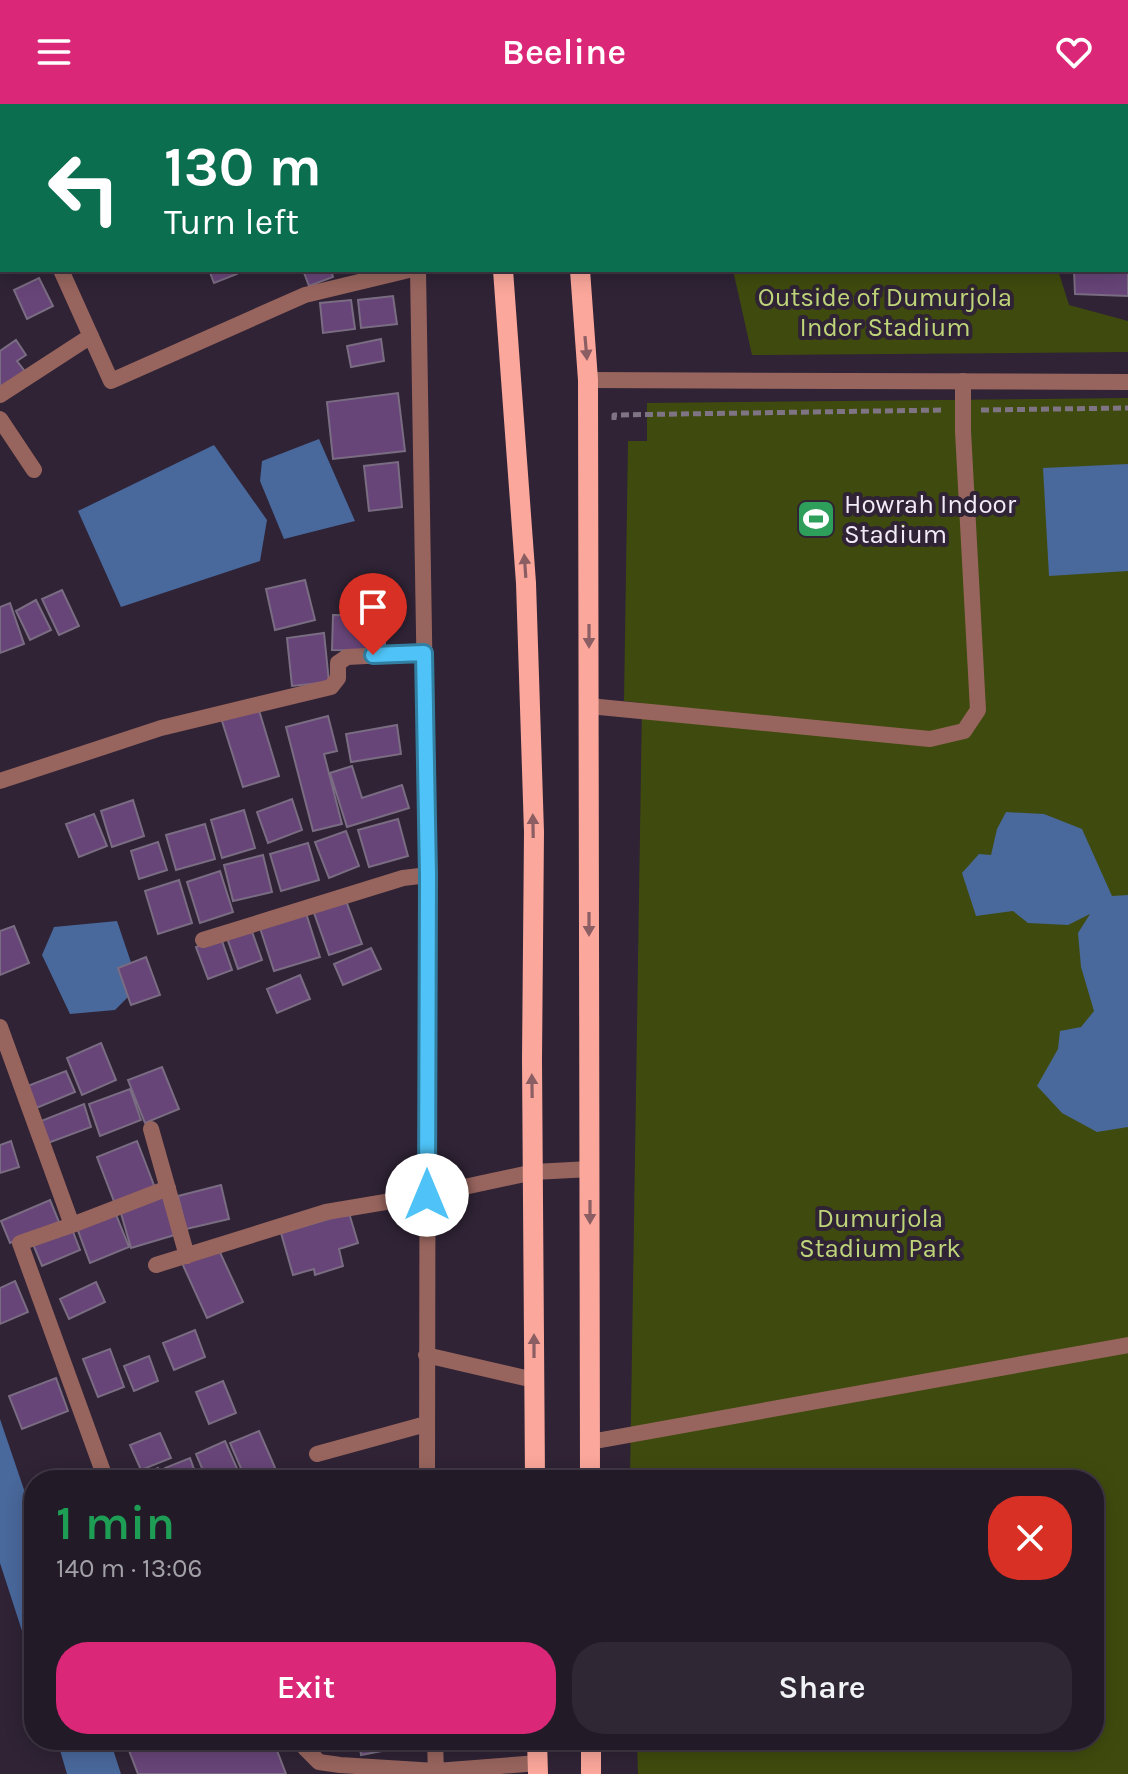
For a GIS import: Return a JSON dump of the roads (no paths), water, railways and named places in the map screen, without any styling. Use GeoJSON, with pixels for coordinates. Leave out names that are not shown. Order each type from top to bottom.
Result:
{"type":"FeatureCollection","features":[{"type":"Feature","properties":{"kind":"main road"},"geometry":{"type":"LineString","coordinates":[[503,272],[526,599],[534,832],[535,1470]]}},
{"type":"Feature","properties":{"kind":"main road"},"geometry":{"type":"LineString","coordinates":[[580,272],[588,380],[590,1470]]}},
{"type":"Feature","properties":{"kind":"main road"},"geometry":{"type":"LineString","coordinates":[[591,1750],[591,1774]]}},
{"type":"Feature","properties":{"kind":"street"},"geometry":{"type":"LineString","coordinates":[[62,272],[111,381],[305,295],[401,272]]}},
{"type":"Feature","properties":{"kind":"street"},"geometry":{"type":"LineString","coordinates":[[418,272],[428,875],[427,1470]]}},
{"type":"Feature","properties":{"kind":"street"},"geometry":{"type":"LineString","coordinates":[[0,395],[91,336]]}},
{"type":"Feature","properties":{"kind":"street"},"geometry":{"type":"LineString","coordinates":[[588,380],[1128,382]]}},
{"type":"Feature","properties":{"kind":"street"},"geometry":{"type":"LineString","coordinates":[[589,706],[930,739],[964,731],[978,710],[963,381]]}},
{"type":"Feature","properties":{"kind":"street"},"geometry":{"type":"LineString","coordinates":[[0,419],[34,470]]}},
{"type":"Feature","properties":{"kind":"street"},"geometry":{"type":"LineString","coordinates":[[0,781],[161,728],[331,687],[336,683],[338,663],[347,657],[424,653]]}},
{"type":"Feature","properties":{"kind":"street"},"geometry":{"type":"LineString","coordinates":[[203,940],[403,878],[428,875]]}},
{"type":"Feature","properties":{"kind":"street"},"geometry":{"type":"LineString","coordinates":[[0,1027],[72,1225]]}},
{"type":"Feature","properties":{"kind":"street"},"geometry":{"type":"LineString","coordinates":[[151,1129],[187,1256]]}},
{"type":"Feature","properties":{"kind":"street"},"geometry":{"type":"LineString","coordinates":[[156,1265],[326,1212],[534,1172],[590,1169]]}},
{"type":"Feature","properties":{"kind":"street"},"geometry":{"type":"LineString","coordinates":[[102,1470],[20,1243],[168,1188]]}},
{"type":"Feature","properties":{"kind":"street"},"geometry":{"type":"LineString","coordinates":[[590,1442],[1128,1345]]}},
{"type":"Feature","properties":{"kind":"street"},"geometry":{"type":"LineString","coordinates":[[426,1355],[534,1380]]}},
{"type":"Feature","properties":{"kind":"street"},"geometry":{"type":"LineString","coordinates":[[317,1454],[426,1424]]}},
{"type":"Feature","properties":{"kind":"street"},"geometry":{"type":"LineString","coordinates":[[307,1750],[319,1762],[436,1773],[538,1769]]}},
{"type":"Feature","properties":{"kind":"street"},"geometry":{"type":"LineString","coordinates":[[435,1750],[436,1773]]}},
{"type":"Feature","properties":{"kind":"water"},"geometry":{"type":"Polygon","coordinates":[[[319,439],[355,521],[284,539],[260,481],[262,461],[319,439]]]}},
{"type":"Feature","properties":{"kind":"water"},"geometry":{"type":"Polygon","coordinates":[[[214,445],[267,520],[260,561],[121,607],[78,511],[214,445]]]}},
{"type":"Feature","properties":{"kind":"water"},"geometry":{"type":"Polygon","coordinates":[[[1128,464],[1128,571],[1049,576],[1043,468],[1128,464]]]}},
{"type":"Feature","properties":{"kind":"water"},"geometry":{"type":"Polygon","coordinates":[[[1006,812],[1044,814],[1082,829],[1112,896],[1128,895],[1128,1127],[1097,1132],[1062,1113],[1037,1086],[1058,1049],[1060,1031],[1081,1027],[1094,1011],[1081,967],[1078,933],[1090,914],[1068,925],[1028,923],[1013,911],[976,916],[962,873],[979,854],[991,855],[997,829],[1006,812]]]}},
{"type":"Feature","properties":{"kind":"water"},"geometry":{"type":"Polygon","coordinates":[[[117,921],[139,986],[115,1010],[70,1014],[42,955],[54,927],[117,921]]]}},
{"type":"Feature","properties":{"kind":"water"},"geometry":{"type":"Polygon","coordinates":[[[0,1419],[24,1490],[24,1637],[0,1563],[0,1419]]]}},
{"type":"Feature","properties":{"kind":"water"},"geometry":{"type":"Polygon","coordinates":[[[60,1750],[113,1750],[121,1774],[67,1774],[60,1750]]]}},
{"type":"Feature","properties":{"kind":"place","name":"Howrah Indoor Stadium"},"geometry":{"type":"Point","coordinates":[816,519]}},
{"type":"Feature","properties":{"kind":"park label","name":"Outside of Dumurjola Indor Stadium"},"geometry":{"type":"Point","coordinates":[885,312]}},
{"type":"Feature","properties":{"kind":"park label","name":"Dumurjola Stadium Park"},"geometry":{"type":"Point","coordinates":[880,1233]}}]}
